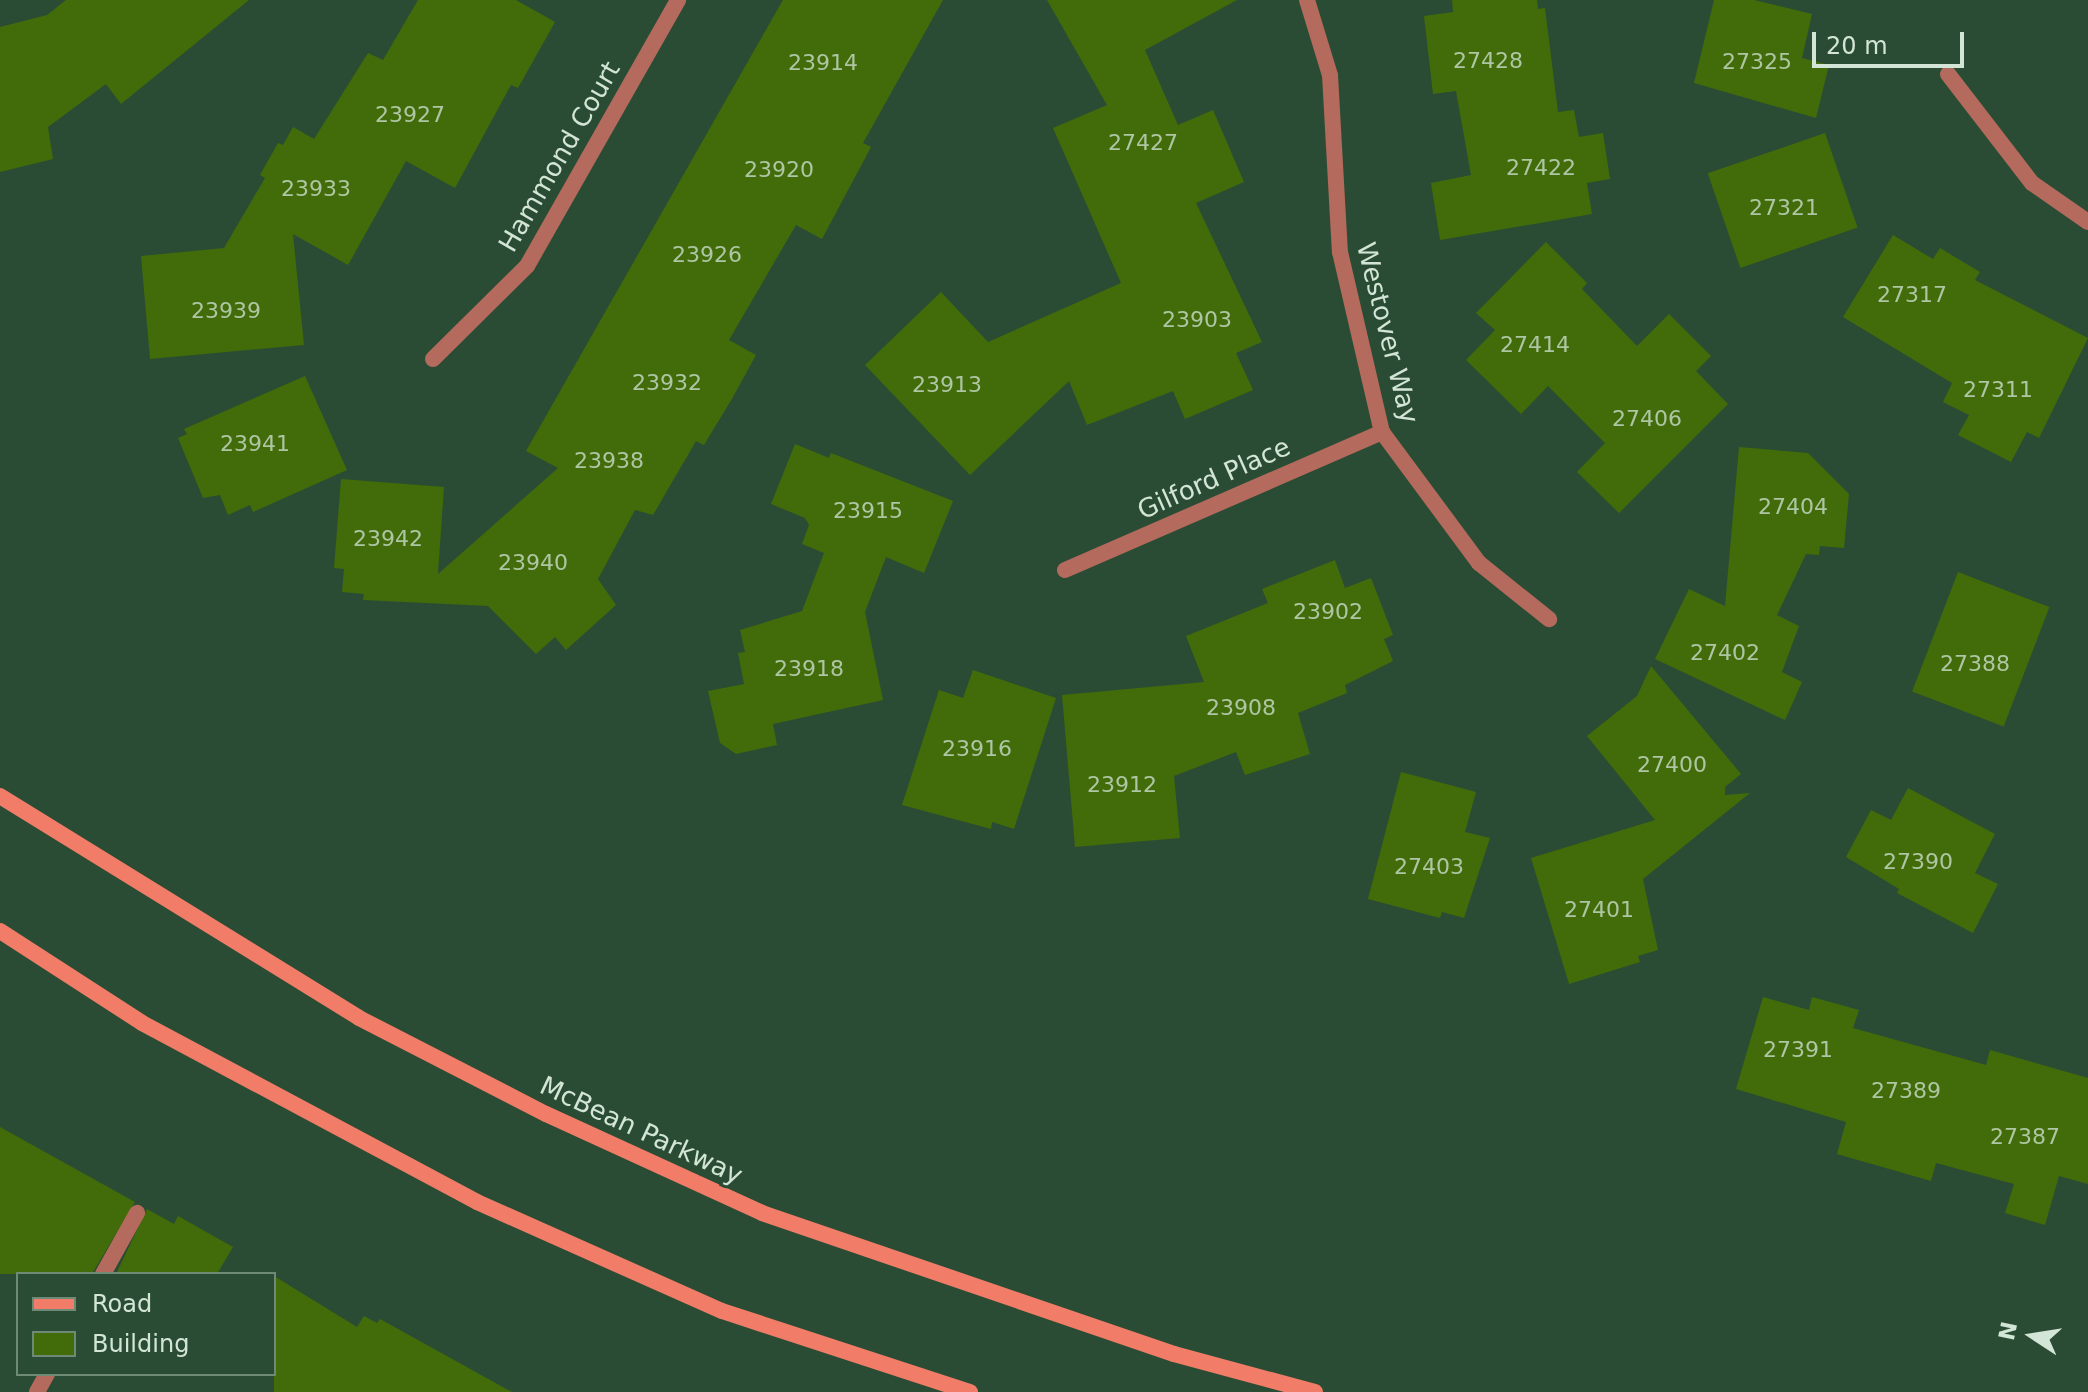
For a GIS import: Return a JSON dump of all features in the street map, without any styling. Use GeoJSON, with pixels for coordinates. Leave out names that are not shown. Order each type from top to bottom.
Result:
{"type":"FeatureCollection","features":[{"type":"Feature","properties":{"kind":"main road","name":"McBean Parkway"},"geometry":{"type":"LineString","coordinates":[[0,796],[359,1018],[546,1114],[762,1213],[1144,1345],[1315,1392]]}},
{"type":"Feature","properties":{"kind":"main road"},"geometry":{"type":"LineString","coordinates":[[0,931],[142,1023],[477,1202],[722,1311],[970,1392]]}},
{"type":"Feature","properties":{"kind":"street","name":"Hammond Court"},"geometry":{"type":"LineString","coordinates":[[433,359],[527,266],[678,0]]}},
{"type":"Feature","properties":{"kind":"street","name":"Westover Way"},"geometry":{"type":"LineString","coordinates":[[1307,0],[1330,75],[1340,252],[1382,432],[1479,563],[1549,619]]}},
{"type":"Feature","properties":{"kind":"street"},"geometry":{"type":"LineString","coordinates":[[1948,74],[2032,183],[2088,222]]}},
{"type":"Feature","properties":{"kind":"street","name":"Gilford Place"},"geometry":{"type":"LineString","coordinates":[[1065,570],[1382,432]]}},
{"type":"Feature","properties":{"kind":"street"},"geometry":{"type":"LineString","coordinates":[[104,1272],[137,1213]]}},
{"type":"Feature","properties":{"kind":"building"},"geometry":{"type":"Polygon","coordinates":[[[66,0],[249,0],[121,104],[106,84],[48,127],[53,159],[0,172],[0,27],[47,15],[66,0]]]}},
{"type":"Feature","properties":{"kind":"building"},"geometry":{"type":"Polygon","coordinates":[[[418,0],[516,0],[555,22],[518,88],[511,85],[455,188],[406,161],[348,265],[293,234],[304,345],[150,359],[141,256],[224,248],[265,178],[260,175],[278,143],[283,145],[293,127],[314,139],[368,53],[383,60],[418,0]]]}},
{"type":"Feature","properties":{"kind":"building"},"geometry":{"type":"Polygon","coordinates":[[[783,0],[943,0],[863,143],[871,147],[822,239],[796,225],[729,340],[756,355],[733,397],[704,445],[696,441],[653,515],[635,510],[598,579],[616,605],[566,650],[555,637],[536,654],[488,606],[363,600],[364,594],[342,592],[344,569],[334,568],[341,479],[444,487],[438,574],[558,468],[526,451],[783,0]]]}},
{"type":"Feature","properties":{"kind":"building"},"geometry":{"type":"Polygon","coordinates":[[[1047,0],[1237,0],[1145,50],[1178,125],[1213,110],[1244,182],[1196,203],[1262,342],[1236,353],[1253,390],[1185,419],[1173,391],[1087,425],[1069,381],[970,475],[865,365],[941,292],[988,342],[1121,283],[1053,128],[1107,105],[1047,0]]]}},
{"type":"Feature","properties":{"kind":"building"},"geometry":{"type":"Polygon","coordinates":[[[1452,0],[1537,0],[1538,9],[1545,8],[1558,112],[1574,110],[1579,137],[1603,133],[1610,179],[1587,183],[1592,214],[1440,240],[1431,183],[1471,175],[1456,91],[1433,94],[1424,16],[1453,12],[1452,0]]]}},
{"type":"Feature","properties":{"kind":"building"},"geometry":{"type":"Polygon","coordinates":[[[1714,0],[1754,0],[1812,14],[1802,58],[1829,65],[1816,118],[1694,83],[1714,0]]]}},
{"type":"Feature","properties":{"kind":"building"},"geometry":{"type":"Polygon","coordinates":[[[1825,133],[1858,228],[1740,268],[1708,173],[1825,133]]]}},
{"type":"Feature","properties":{"kind":"building"},"geometry":{"type":"Polygon","coordinates":[[[1893,235],[1933,259],[1940,248],[1980,272],[1975,280],[2088,338],[2039,438],[2027,432],[2011,462],[1958,435],[1969,415],[1943,402],[1952,383],[1843,317],[1893,235]]]}},
{"type":"Feature","properties":{"kind":"building"},"geometry":{"type":"Polygon","coordinates":[[[1546,242],[1587,283],[1582,289],[1637,346],[1669,314],[1711,356],[1696,371],[1728,404],[1619,513],[1577,472],[1605,443],[1548,386],[1521,414],[1466,360],[1495,330],[1476,313],[1546,242]]]}},
{"type":"Feature","properties":{"kind":"building"},"geometry":{"type":"Polygon","coordinates":[[[305,376],[347,470],[253,512],[250,505],[228,515],[220,495],[203,498],[178,438],[187,434],[184,429],[305,376]]]}},
{"type":"Feature","properties":{"kind":"building"},"geometry":{"type":"Polygon","coordinates":[[[795,444],[829,458],[831,453],[953,501],[924,573],[886,557],[865,612],[883,700],[773,724],[777,745],[736,754],[720,743],[708,691],[744,684],[738,653],[745,652],[740,630],[802,611],[824,553],[802,544],[809,525],[805,518],[771,504],[795,444]]]}},
{"type":"Feature","properties":{"kind":"building"},"geometry":{"type":"Polygon","coordinates":[[[1739,447],[1808,453],[1849,494],[1844,548],[1820,546],[1819,555],[1806,554],[1777,615],[1799,626],[1782,672],[1802,682],[1785,720],[1655,659],[1689,589],[1725,606],[1739,447]]]}},
{"type":"Feature","properties":{"kind":"building"},"geometry":{"type":"Polygon","coordinates":[[[1335,560],[1345,588],[1371,578],[1393,635],[1384,639],[1393,661],[1345,685],[1347,693],[1298,713],[1310,754],[1245,775],[1236,752],[1174,776],[1180,838],[1075,847],[1062,695],[1204,682],[1186,636],[1268,603],[1262,589],[1335,560]]]}},
{"type":"Feature","properties":{"kind":"building"},"geometry":{"type":"Polygon","coordinates":[[[1958,572],[2049,607],[2004,727],[1912,691],[1958,572]]]}},
{"type":"Feature","properties":{"kind":"building"},"geometry":{"type":"Polygon","coordinates":[[[1651,666],[1741,774],[1725,787],[1725,795],[1750,793],[1643,879],[1658,950],[1638,956],[1640,962],[1569,984],[1531,858],[1655,820],[1587,736],[1637,696],[1651,666]]]}},
{"type":"Feature","properties":{"kind":"building"},"geometry":{"type":"Polygon","coordinates":[[[973,670],[1056,698],[1014,829],[992,822],[991,829],[902,805],[939,690],[963,698],[973,670]]]}},
{"type":"Feature","properties":{"kind":"building"},"geometry":{"type":"Polygon","coordinates":[[[1401,772],[1476,792],[1465,832],[1490,838],[1464,918],[1442,912],[1440,918],[1368,899],[1401,772]]]}},
{"type":"Feature","properties":{"kind":"building"},"geometry":{"type":"Polygon","coordinates":[[[1908,788],[1995,834],[1975,873],[1998,884],[1973,933],[1897,893],[1899,889],[1846,857],[1871,810],[1891,820],[1908,788]]]}},
{"type":"Feature","properties":{"kind":"building"},"geometry":{"type":"Polygon","coordinates":[[[1763,997],[1809,1010],[1812,997],[1859,1010],[1853,1028],[1986,1065],[1990,1050],[2088,1078],[2088,1184],[2059,1176],[2045,1225],[2005,1213],[2014,1184],[1936,1163],[1931,1181],[1837,1154],[1846,1122],[1736,1089],[1763,997]]]}},
{"type":"Feature","properties":{"kind":"building"},"geometry":{"type":"Polygon","coordinates":[[[0,1127],[135,1202],[93,1272],[0,1274],[0,1127]]]}},
{"type":"Feature","properties":{"kind":"building"},"geometry":{"type":"Polygon","coordinates":[[[147,1209],[174,1224],[178,1216],[233,1247],[218,1272],[117,1272],[147,1209]]]}},
{"type":"Feature","properties":{"kind":"building"},"geometry":{"type":"Polygon","coordinates":[[[276,1277],[357,1327],[364,1316],[377,1323],[380,1319],[512,1392],[274,1392],[276,1277]]]}}]}
